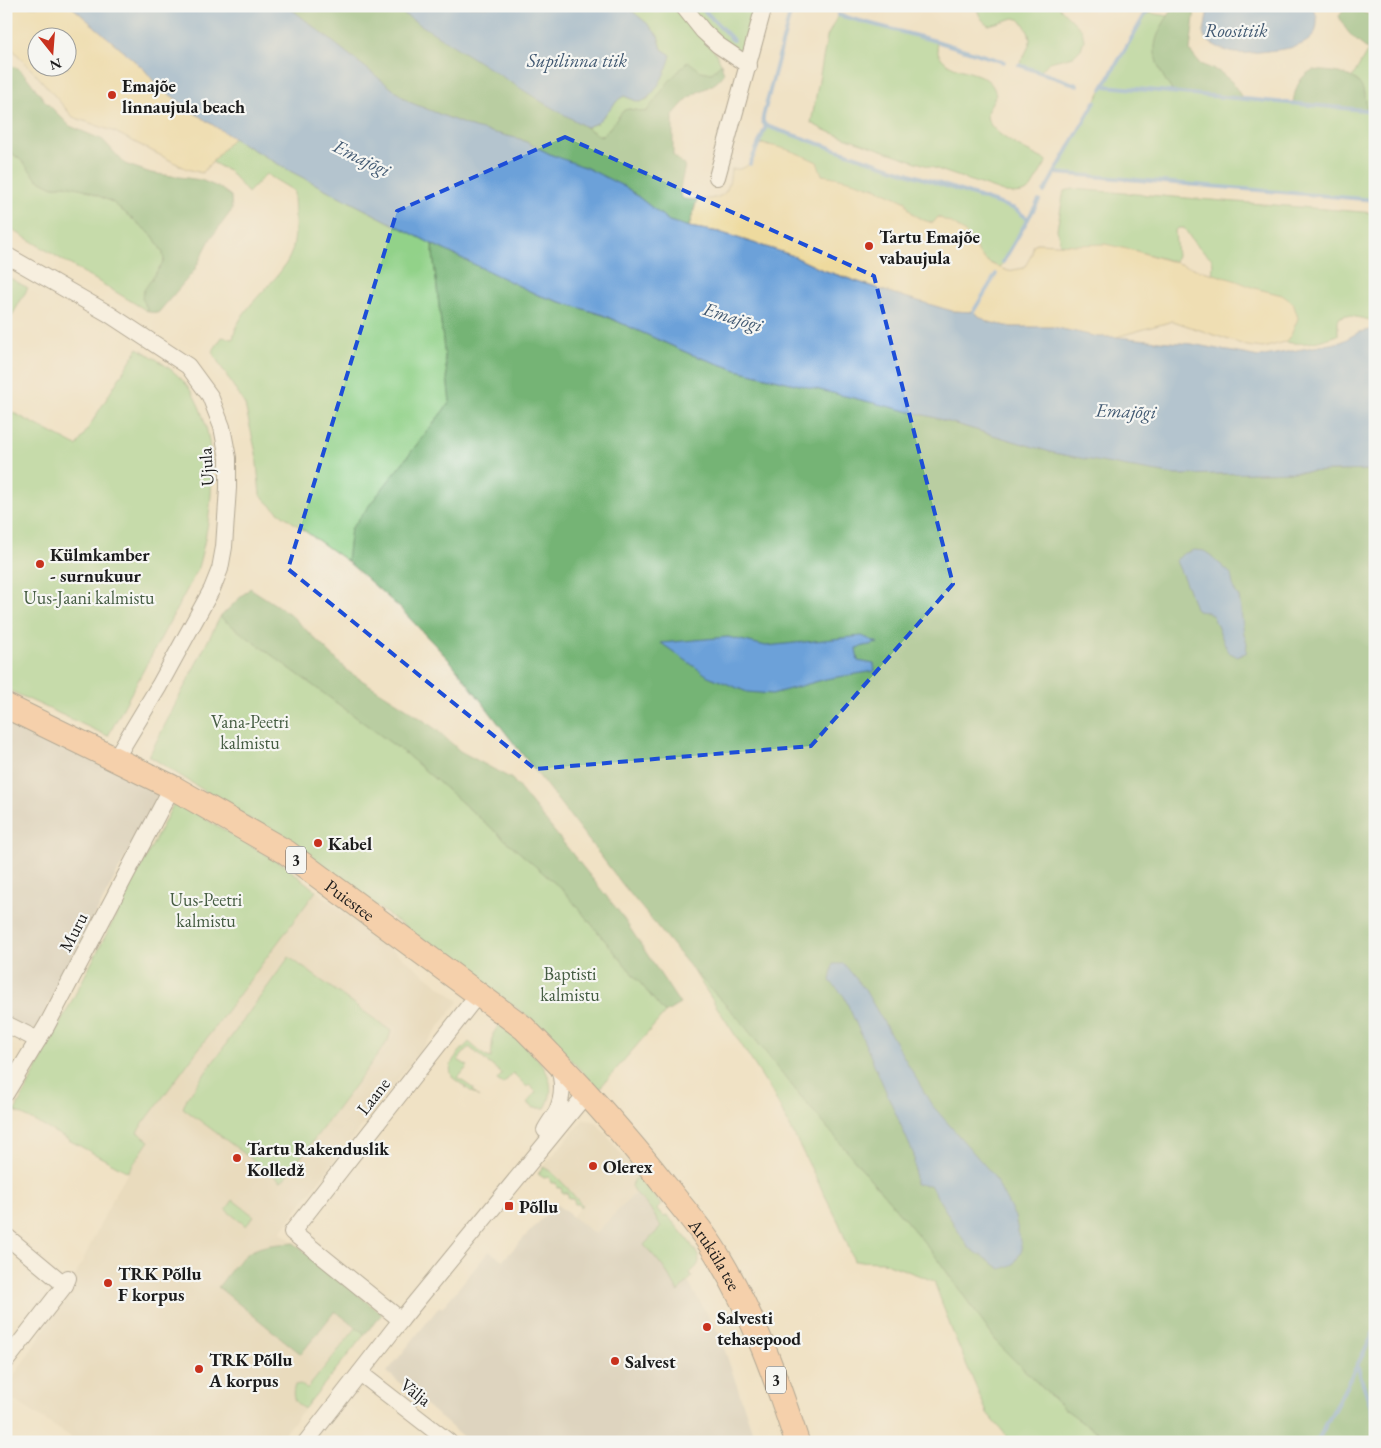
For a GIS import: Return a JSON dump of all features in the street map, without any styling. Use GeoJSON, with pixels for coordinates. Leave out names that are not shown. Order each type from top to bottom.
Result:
{"type":"FeatureCollection","features":[{"type":"Feature","properties":{"kind":"highway","name":"Puiestee"},"geometry":{"type":"LineString","coordinates":[[6,706],[172,787],[286,852],[524,1028],[586,1094]]}},
{"type":"Feature","properties":{"kind":"highway","name":"Aruküla tee"},"geometry":{"type":"LineString","coordinates":[[586,1094],[642,1156],[699,1228],[719,1257],[739,1292],[772,1368],[797,1442]]}},
{"type":"Feature","properties":{"kind":"street"},"geometry":{"type":"LineString","coordinates":[[683,6],[718,46],[749,66]]}},
{"type":"Feature","properties":{"kind":"street"},"geometry":{"type":"LineString","coordinates":[[717,177],[764,6]]}},
{"type":"Feature","properties":{"kind":"street","name":"Ujula"},"geometry":{"type":"LineString","coordinates":[[6,254],[116,318],[188,366],[210,396],[222,427],[228,458],[228,488],[224,547],[220,569],[212,590],[159,686],[115,759]]}},
{"type":"Feature","properties":{"kind":"street","name":"Muru"},"geometry":{"type":"LineString","coordinates":[[6,1093],[38,1040],[172,787]]}},
{"type":"Feature","properties":{"kind":"street","name":"Laane"},"geometry":{"type":"LineString","coordinates":[[401,1320],[292,1232],[479,993]]}},
{"type":"Feature","properties":{"kind":"street"},"geometry":{"type":"LineString","coordinates":[[6,1024],[38,1040]]}},
{"type":"Feature","properties":{"kind":"street"},"geometry":{"type":"LineString","coordinates":[[536,1156],[546,1128],[561,1099],[561,1079],[556,1060]]}},
{"type":"Feature","properties":{"kind":"street"},"geometry":{"type":"LineString","coordinates":[[306,1442],[401,1320],[586,1094]]}},
{"type":"Feature","properties":{"kind":"street"},"geometry":{"type":"LineString","coordinates":[[6,1236],[66,1282],[6,1361]]}},
{"type":"Feature","properties":{"kind":"street","name":"Välja"},"geometry":{"type":"LineString","coordinates":[[360,1373],[449,1442]]}},
{"type":"Feature","properties":{"kind":"highlighted area"},"geometry":{"type":"Polygon","coordinates":[[[565,137],[874,276],[953,584],[811,746],[535,769],[288,569],[397,211],[565,137]]]}},
{"type":"Feature","properties":{"kind":"shaded area"},"geometry":{"type":"Polygon","coordinates":[[[6,713],[160,791],[34,1032],[6,1018],[6,713]]]}},
{"type":"Feature","properties":{"kind":"shaded area","name":"Tartu Rakenduslik Kolledž"},"geometry":{"type":"Polygon","coordinates":[[[316,891],[459,1001],[281,1232],[382,1314],[277,1442],[69,1442],[71,1437],[6,1395],[6,1389],[65,1297],[118,1188],[149,1142],[137,1133],[316,891]]]}},
{"type":"Feature","properties":{"kind":"shaded area"},"geometry":{"type":"Polygon","coordinates":[[[584,1119],[596,1122],[640,1177],[635,1193],[595,1234],[572,1217],[582,1205],[558,1179],[543,1167],[584,1119]]]}},
{"type":"Feature","properties":{"kind":"shaded area"},"geometry":{"type":"Polygon","coordinates":[[[635,1193],[650,1208],[661,1227],[644,1245],[661,1263],[678,1291],[688,1282],[720,1336],[754,1436],[752,1442],[469,1442],[387,1372],[440,1306],[442,1308],[489,1251],[503,1260],[556,1204],[595,1234],[635,1193]]]}},
{"type":"Feature","properties":{"kind":"green space"},"geometry":{"type":"Polygon","coordinates":[[[285,6],[391,6],[598,135],[603,136],[624,110],[646,112],[670,80],[688,61],[701,71],[712,73],[721,63],[724,74],[720,79],[713,85],[690,97],[673,115],[673,155],[685,166],[679,192],[683,199],[697,200],[689,227],[669,221],[627,188],[520,139],[474,128],[409,102],[285,6]]]}},
{"type":"Feature","properties":{"kind":"green space"},"geometry":{"type":"Polygon","coordinates":[[[626,6],[671,6],[683,16],[716,53],[721,63],[712,73],[701,71],[652,105],[646,112],[624,110],[603,136],[586,127],[597,123],[624,96],[639,102],[648,99],[671,55],[662,49],[658,36],[649,25],[626,6]]]}},
{"type":"Feature","properties":{"kind":"green space"},"geometry":{"type":"Polygon","coordinates":[[[683,6],[764,6],[749,66],[683,6]]]}},
{"type":"Feature","properties":{"kind":"green space"},"geometry":{"type":"Polygon","coordinates":[[[976,6],[1058,6],[1082,30],[1084,40],[1081,49],[1074,56],[1049,62],[1040,72],[1019,65],[1030,42],[1029,33],[1021,20],[1014,18],[989,25],[984,22],[976,6]]]}},
{"type":"Feature","properties":{"kind":"green space"},"geometry":{"type":"Polygon","coordinates":[[[1175,6],[1194,6],[1190,51],[1200,64],[1220,72],[1232,82],[1243,99],[1173,92],[1159,68],[1155,49],[1160,29],[1175,6]]]}},
{"type":"Feature","properties":{"kind":"green space"},"geometry":{"type":"Polygon","coordinates":[[[1353,8],[1375,17],[1375,54],[1354,38],[1345,28],[1339,16],[1344,10],[1353,8]]]}},
{"type":"Feature","properties":{"kind":"green space"},"geometry":{"type":"Polygon","coordinates":[[[1148,13],[1169,16],[1158,36],[1156,54],[1161,72],[1173,92],[1366,110],[1358,81],[1352,78],[1368,50],[1375,54],[1375,200],[1055,173],[1102,89],[1148,13]]]}},
{"type":"Feature","properties":{"kind":"green space"},"geometry":{"type":"Polygon","coordinates":[[[838,15],[936,41],[939,54],[946,63],[986,79],[992,85],[996,94],[987,112],[989,122],[994,129],[1011,142],[1047,161],[1031,188],[1022,193],[1006,193],[824,130],[811,123],[827,37],[838,15]]]}},
{"type":"Feature","properties":{"kind":"green space"},"geometry":{"type":"Polygon","coordinates":[[[6,64],[18,68],[45,101],[70,126],[103,140],[125,164],[151,173],[201,180],[220,188],[231,196],[232,210],[211,238],[194,271],[158,313],[149,312],[142,298],[144,290],[164,261],[163,253],[153,236],[112,202],[84,189],[65,185],[53,187],[37,179],[21,160],[6,149],[6,64]]]}},
{"type":"Feature","properties":{"kind":"green space"},"geometry":{"type":"Polygon","coordinates":[[[1313,70],[1334,72],[1354,79],[1364,92],[1367,110],[1293,103],[1301,79],[1313,70]]]}},
{"type":"Feature","properties":{"kind":"green space"},"geometry":{"type":"Polygon","coordinates":[[[766,126],[1015,209],[1028,219],[1000,268],[981,257],[966,234],[949,222],[938,217],[933,223],[924,220],[913,214],[906,202],[873,187],[822,175],[768,144],[758,144],[766,126]]]}},
{"type":"Feature","properties":{"kind":"green space"},"geometry":{"type":"Polygon","coordinates":[[[233,138],[292,172],[432,244],[450,402],[351,529],[347,561],[277,511],[260,495],[256,453],[245,405],[212,352],[222,337],[233,339],[236,328],[249,307],[282,270],[294,244],[295,235],[294,191],[266,174],[248,193],[230,172],[212,162],[233,138]]]}},
{"type":"Feature","properties":{"kind":"green space"},"geometry":{"type":"Polygon","coordinates":[[[6,149],[21,160],[37,179],[53,187],[65,185],[84,189],[112,202],[153,236],[163,253],[164,261],[150,281],[144,303],[149,312],[6,226],[6,149]]]}},
{"type":"Feature","properties":{"kind":"green space"},"geometry":{"type":"Polygon","coordinates":[[[1073,189],[1375,213],[1375,321],[1346,315],[1340,317],[1338,321],[1338,335],[1305,343],[1285,342],[1291,335],[1282,295],[1212,274],[1213,263],[1211,258],[1197,246],[1184,228],[1175,230],[1177,256],[1175,262],[1136,251],[1060,244],[1057,229],[1064,191],[1073,189]]]}},
{"type":"Feature","properties":{"kind":"green space"},"geometry":{"type":"Polygon","coordinates":[[[432,244],[538,295],[603,315],[690,354],[737,370],[932,417],[1054,453],[1176,475],[1375,470],[1375,1442],[1111,1442],[1062,1407],[999,1345],[934,1254],[798,1093],[739,1019],[693,970],[623,885],[452,663],[400,608],[347,561],[351,529],[450,402],[432,244]]]}},
{"type":"Feature","properties":{"kind":"green space"},"geometry":{"type":"Polygon","coordinates":[[[6,276],[28,288],[6,326],[6,276]]]}},
{"type":"Feature","properties":{"kind":"green space","name":"Uus-Jaani kalmistu"},"geometry":{"type":"Polygon","coordinates":[[[138,348],[165,365],[189,388],[200,408],[207,430],[212,478],[207,527],[197,571],[108,736],[6,689],[6,409],[77,446],[138,348]]]}},
{"type":"Feature","properties":{"kind":"green space"},"geometry":{"type":"Polygon","coordinates":[[[250,588],[290,614],[349,672],[409,710],[437,730],[460,751],[512,779],[620,913],[680,1004],[665,1013],[564,891],[406,754],[220,617],[250,588]]]}},
{"type":"Feature","properties":{"kind":"green space","name":"Vana-Peetri kalmistu"},"geometry":{"type":"Polygon","coordinates":[[[220,617],[406,754],[564,891],[665,1013],[599,1089],[529,1017],[299,850],[149,756],[220,617]]]}},
{"type":"Feature","properties":{"kind":"green space","name":"Uus-Peetri kalmistu"},"geometry":{"type":"Polygon","coordinates":[[[175,801],[284,865],[316,891],[137,1132],[149,1141],[128,1172],[15,1111],[175,801]]]}},
{"type":"Feature","properties":{"kind":"green space"},"geometry":{"type":"Polygon","coordinates":[[[289,957],[391,1031],[388,1041],[286,1177],[281,1181],[183,1108],[187,1098],[289,957]]]}},
{"type":"Feature","properties":{"kind":"green space"},"geometry":{"type":"Polygon","coordinates":[[[693,970],[739,1019],[798,1093],[934,1254],[999,1345],[1062,1407],[1111,1442],[1012,1442],[987,1413],[951,1328],[934,1281],[883,1262],[854,1261],[839,1223],[772,1092],[693,970]]]}},
{"type":"Feature","properties":{"kind":"green space"},"geometry":{"type":"Polygon","coordinates":[[[499,1025],[530,1051],[546,1072],[550,1083],[550,1095],[545,1108],[534,1108],[527,1103],[536,1092],[529,1085],[527,1087],[513,1073],[503,1084],[497,1080],[502,1074],[469,1047],[458,1060],[468,1066],[458,1078],[474,1089],[473,1091],[480,1098],[453,1078],[450,1068],[452,1063],[469,1042],[485,1056],[491,1058],[493,1034],[499,1025]]]}},
{"type":"Feature","properties":{"kind":"green space"},"geometry":{"type":"Polygon","coordinates":[[[543,1167],[564,1184],[582,1205],[580,1207],[579,1204],[575,1204],[573,1199],[569,1199],[567,1193],[562,1193],[561,1188],[557,1188],[556,1183],[551,1183],[549,1177],[544,1178],[538,1174],[543,1167]]]}},
{"type":"Feature","properties":{"kind":"green space"},"geometry":{"type":"Polygon","coordinates":[[[640,1177],[661,1205],[657,1209],[664,1217],[667,1215],[698,1255],[698,1264],[690,1273],[692,1277],[678,1292],[663,1267],[644,1245],[661,1227],[650,1208],[635,1193],[631,1186],[635,1179],[640,1177]]]}},
{"type":"Feature","properties":{"kind":"green space"},"geometry":{"type":"Polygon","coordinates":[[[233,1200],[254,1216],[246,1226],[226,1210],[233,1200]]]}},
{"type":"Feature","properties":{"kind":"green space"},"geometry":{"type":"Polygon","coordinates":[[[294,1243],[382,1314],[365,1334],[335,1311],[301,1354],[218,1287],[235,1265],[250,1252],[270,1245],[294,1243]]]}},
{"type":"Feature","properties":{"kind":"green space"},"geometry":{"type":"Polygon","coordinates":[[[357,1327],[365,1334],[304,1409],[294,1399],[295,1385],[300,1384],[307,1389],[357,1327]]]}},
{"type":"Feature","properties":{"kind":"sand","name":"Emajõe linnaujula beach"},"geometry":{"type":"Polygon","coordinates":[[[6,6],[71,6],[144,69],[156,84],[193,112],[233,138],[202,173],[187,169],[115,132],[73,117],[39,78],[78,78],[78,28],[28,28],[28,66],[6,42],[6,6]]]}},
{"type":"Feature","properties":{"kind":"sand","name":"Tartu Emajõe vabaujula"},"geometry":{"type":"Polygon","coordinates":[[[758,144],[788,150],[817,162],[822,175],[855,182],[896,197],[906,202],[913,214],[924,220],[933,223],[938,217],[955,225],[966,234],[979,254],[989,263],[1008,271],[1024,268],[1032,254],[1033,245],[1037,243],[1105,244],[1136,251],[1282,295],[1293,303],[1298,318],[1291,335],[1285,342],[1263,348],[1247,346],[1173,321],[1116,337],[1098,337],[1053,327],[1011,327],[988,322],[973,312],[952,311],[891,293],[820,269],[791,255],[719,232],[689,227],[697,200],[719,197],[723,194],[728,185],[731,169],[746,166],[752,159],[758,144]]]}},
{"type":"Feature","properties":{"kind":"water","name":"Emajõgi"},"geometry":{"type":"Polygon","coordinates":[[[71,6],[285,6],[409,102],[474,128],[520,139],[552,155],[587,168],[627,188],[669,221],[689,227],[719,232],[791,255],[820,269],[891,293],[952,311],[973,312],[988,322],[1011,327],[1053,327],[1098,337],[1192,344],[1259,357],[1341,342],[1359,332],[1375,329],[1375,470],[1176,475],[1122,466],[1054,453],[932,417],[737,370],[690,354],[603,315],[538,295],[432,244],[292,172],[233,138],[193,112],[156,84],[144,69],[71,6]]]}},
{"type":"Feature","properties":{"kind":"water","name":"Supilinna tiik"},"geometry":{"type":"Polygon","coordinates":[[[391,6],[626,6],[649,25],[658,36],[662,49],[671,55],[660,83],[650,96],[639,102],[624,96],[597,123],[586,127],[542,102],[391,6]]]}},
{"type":"Feature","properties":{"kind":"water","name":"Roositiik"},"geometry":{"type":"Polygon","coordinates":[[[1210,6],[1310,6],[1317,16],[1316,31],[1306,42],[1291,48],[1248,53],[1229,52],[1210,42],[1203,33],[1210,6]]]}},
{"type":"Feature","properties":{"kind":"water"},"geometry":{"type":"Polygon","coordinates":[[[1194,550],[1204,551],[1231,574],[1234,590],[1239,597],[1247,643],[1246,653],[1236,656],[1228,652],[1213,616],[1207,612],[1197,611],[1195,608],[1176,561],[1183,554],[1194,550]]]}},
{"type":"Feature","properties":{"kind":"water"},"geometry":{"type":"Polygon","coordinates":[[[862,636],[878,643],[856,648],[858,661],[874,664],[875,671],[826,679],[772,694],[747,692],[708,676],[661,643],[728,637],[766,646],[862,636]]]}},
{"type":"Feature","properties":{"kind":"water"},"geometry":{"type":"Polygon","coordinates":[[[833,964],[844,964],[865,990],[931,1104],[993,1175],[1015,1217],[1022,1250],[1014,1264],[1001,1269],[968,1247],[930,1185],[915,1184],[914,1155],[844,996],[830,981],[833,964]]]}},
{"type":"Feature","properties":{"kind":"waterway"},"geometry":{"type":"LineString","coordinates":[[700,6],[733,40]]}},
{"type":"Feature","properties":{"kind":"waterway"},"geometry":{"type":"LineString","coordinates":[[792,6],[763,117],[763,122],[766,126],[1015,209],[1028,219]]}},
{"type":"Feature","properties":{"kind":"waterway"},"geometry":{"type":"LineString","coordinates":[[1102,89],[1150,6]]}},
{"type":"Feature","properties":{"kind":"waterway"},"geometry":{"type":"LineString","coordinates":[[838,15],[936,41],[1004,62]]}},
{"type":"Feature","properties":{"kind":"waterway"},"geometry":{"type":"LineString","coordinates":[[1019,65],[1077,85]]}},
{"type":"Feature","properties":{"kind":"waterway"},"geometry":{"type":"LineString","coordinates":[[1104,86],[1375,111]]}},
{"type":"Feature","properties":{"kind":"waterway"},"geometry":{"type":"LineString","coordinates":[[1044,192],[1095,102]]}},
{"type":"Feature","properties":{"kind":"waterway"},"geometry":{"type":"LineString","coordinates":[[750,164],[766,126]]}},
{"type":"Feature","properties":{"kind":"waterway"},"geometry":{"type":"LineString","coordinates":[[1055,173],[1375,200]]}},
{"type":"Feature","properties":{"kind":"waterway"},"geometry":{"type":"LineString","coordinates":[[1003,262],[1039,200]]}},
{"type":"Feature","properties":{"kind":"waterway"},"geometry":{"type":"LineString","coordinates":[[973,312],[996,274]]}},
{"type":"Feature","properties":{"kind":"waterway"},"geometry":{"type":"LineString","coordinates":[[1317,1442],[1375,1331]]}},
{"type":"Feature","properties":{"kind":"waterway"},"geometry":{"type":"LineString","coordinates":[[1357,1365],[1375,1420]]}},
{"type":"Feature","properties":{"kind":"place","name":"Emajõe linnaujula beach"},"geometry":{"type":"Point","coordinates":[112,95]}},
{"type":"Feature","properties":{"kind":"place","name":"Tartu Emajõe vabaujula"},"geometry":{"type":"Point","coordinates":[869,246]}},
{"type":"Feature","properties":{"kind":"place","name":"Külmkamber - surnukuur"},"geometry":{"type":"Point","coordinates":[40,564]}},
{"type":"Feature","properties":{"kind":"place","name":"Kabel"},"geometry":{"type":"Point","coordinates":[318,843]}},
{"type":"Feature","properties":{"kind":"place","name":"Tartu Rakenduslik Kolledž"},"geometry":{"type":"Point","coordinates":[237,1158]}},
{"type":"Feature","properties":{"kind":"place","name":"Olerex"},"geometry":{"type":"Point","coordinates":[593,1166]}},
{"type":"Feature","properties":{"kind":"place","name":"Põllu"},"geometry":{"type":"Point","coordinates":[509,1206]}},
{"type":"Feature","properties":{"kind":"place","name":"TRK Põllu F korpus"},"geometry":{"type":"Point","coordinates":[108,1283]}},
{"type":"Feature","properties":{"kind":"place","name":"Salvesti tehasepood"},"geometry":{"type":"Point","coordinates":[707,1327]}},
{"type":"Feature","properties":{"kind":"place","name":"Salvest"},"geometry":{"type":"Point","coordinates":[615,1361]}},
{"type":"Feature","properties":{"kind":"place","name":"TRK Põllu A korpus"},"geometry":{"type":"Point","coordinates":[199,1369]}},
{"type":"Feature","properties":{"kind":"park label","name":"Baptisti kalmistu"},"geometry":{"type":"Point","coordinates":[570,983]}}]}
